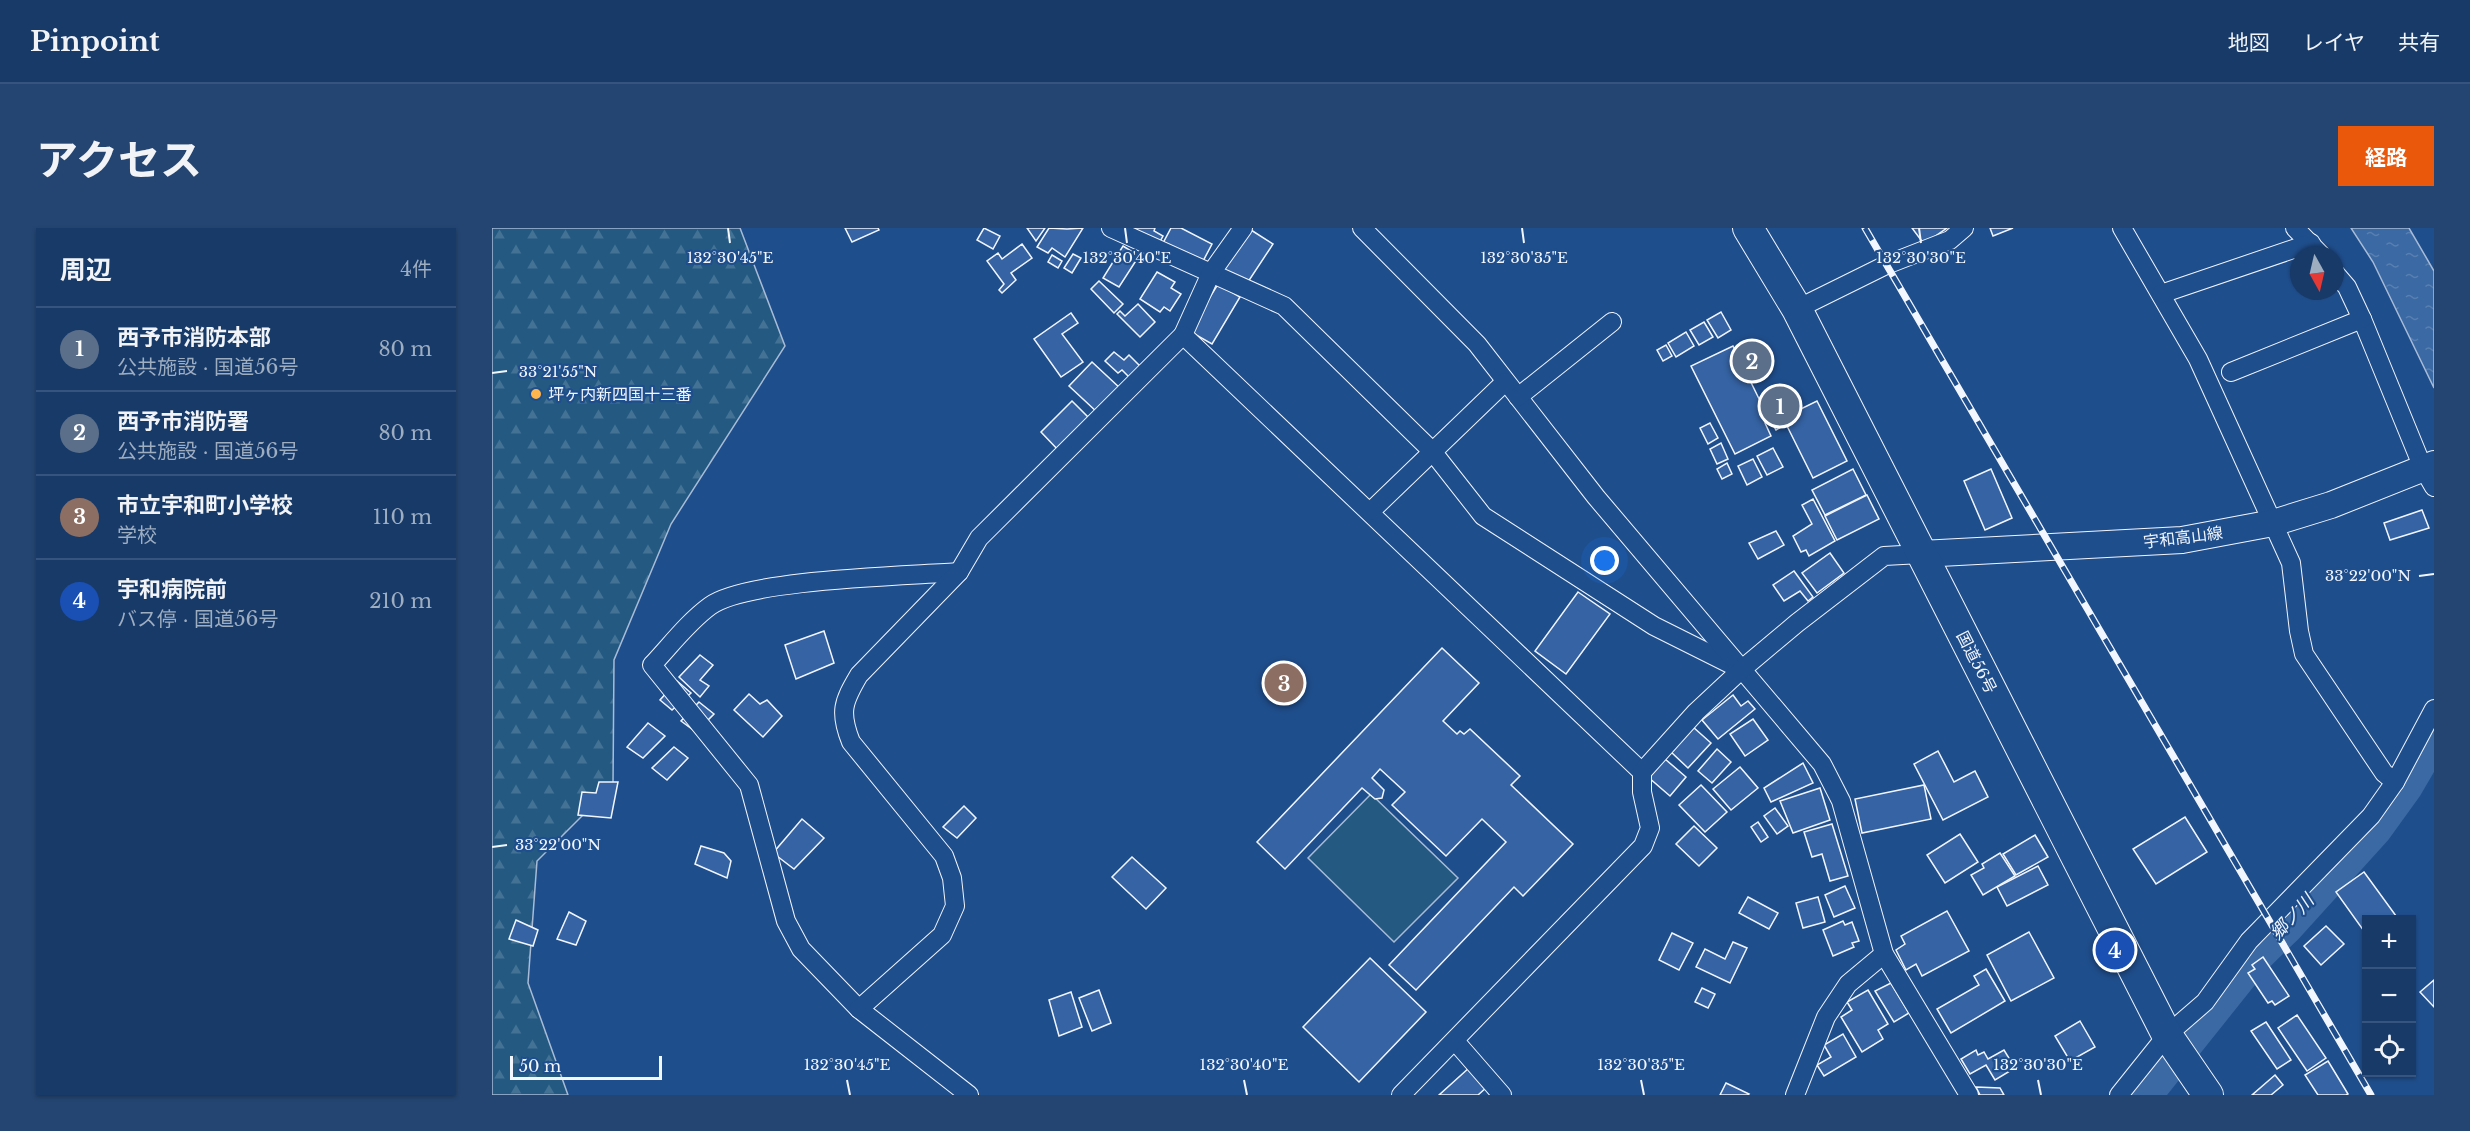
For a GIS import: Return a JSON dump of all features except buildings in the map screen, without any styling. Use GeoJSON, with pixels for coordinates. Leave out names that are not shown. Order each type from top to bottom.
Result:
{"type":"FeatureCollection","features":[{"type":"Feature","properties":{"kind":"highway","name":"国道56号"},"geometry":{"type":"LineString","coordinates":[[1748,228],[1797,309],[2167,1035],[2208,1095]]}},
{"type":"Feature","properties":{"kind":"main road","name":"宇和高山線"},"geometry":{"type":"LineString","coordinates":[[1921,554],[2182,540],[2273,523],[2430,473]]}},
{"type":"Feature","properties":{"kind":"street"},"geometry":{"type":"LineString","coordinates":[[1111,228],[1284,306],[1432,451],[1483,516],[1654,626],[1741,670]]}},
{"type":"Feature","properties":{"kind":"street"},"geometry":{"type":"LineString","coordinates":[[859,1010],[942,935],[955,906],[952,878],[944,855],[851,742],[844,725],[843,707],[859,675],[959,572],[979,538],[1183,335],[1211,273],[1243,228]]}},
{"type":"Feature","properties":{"kind":"street"},"geometry":{"type":"LineString","coordinates":[[1362,228],[1478,344],[1505,382],[1596,497],[1822,764],[1841,801],[1884,954],[1970,1095]]}},
{"type":"Feature","properties":{"kind":"street"},"geometry":{"type":"LineString","coordinates":[[1797,309],[1886,265],[1950,240],[1964,228]]}},
{"type":"Feature","properties":{"kind":"street"},"geometry":{"type":"LineString","coordinates":[[2122,228],[2198,359],[2291,563],[2298,631],[2304,654],[2384,773],[2395,782]]}},
{"type":"Feature","properties":{"kind":"street"},"geometry":{"type":"LineString","coordinates":[[2295,228],[2313,246]]}},
{"type":"Feature","properties":{"kind":"street"},"geometry":{"type":"LineString","coordinates":[[2161,294],[2290,257]]}},
{"type":"Feature","properties":{"kind":"street"},"geometry":{"type":"LineString","coordinates":[[2344,284],[2362,319],[2430,473]]}},
{"type":"Feature","properties":{"kind":"street"},"geometry":{"type":"LineString","coordinates":[[2231,372],[2362,319]]}},
{"type":"Feature","properties":{"kind":"street"},"geometry":{"type":"LineString","coordinates":[[1518,397],[1612,322]]}},
{"type":"Feature","properties":{"kind":"street"},"geometry":{"type":"LineString","coordinates":[[1183,335],[1371,511],[1642,772]]}},
{"type":"Feature","properties":{"kind":"street"},"geometry":{"type":"LineString","coordinates":[[1371,511],[1505,382]]}},
{"type":"Feature","properties":{"kind":"street"},"geometry":{"type":"LineString","coordinates":[[1401,1095],[1643,846],[1650,828],[1642,792],[1642,772],[1696,712],[1741,670],[1884,556],[1921,554]]}},
{"type":"Feature","properties":{"kind":"street"},"geometry":{"type":"LineString","coordinates":[[959,572],[780,585],[734,596],[710,605],[652,665],[749,785],[786,921],[801,949],[859,1010],[969,1095]]}},
{"type":"Feature","properties":{"kind":"street"},"geometry":{"type":"LineString","coordinates":[[2119,1095],[2167,1035],[2205,1002],[2249,941],[2371,816],[2395,782],[2434,709]]}},
{"type":"Feature","properties":{"kind":"street"},"geometry":{"type":"LineString","coordinates":[[1795,1095],[1826,1017],[1848,984],[1884,954]]}},
{"type":"Feature","properties":{"kind":"street"},"geometry":{"type":"LineString","coordinates":[[1455,1041],[1502,1095]]}},
{"type":"Feature","properties":{"kind":"green space"},"geometry":{"type":"Polygon","coordinates":[[[492,228],[740,228],[785,346],[671,524],[614,660],[613,785],[537,861],[528,983],[568,1095],[492,1095],[492,228]]]}},
{"type":"Feature","properties":{"kind":"green space"},"geometry":{"type":"Polygon","coordinates":[[[1371,794],[1458,878],[1394,942],[1308,858],[1371,794]]]}},
{"type":"Feature","properties":{"kind":"water"},"geometry":{"type":"Polygon","coordinates":[[[2351,228],[2409,228],[2434,271],[2434,388],[2373,262],[2351,228]]]}},
{"type":"Feature","properties":{"kind":"waterway","name":"郷ノ川"},"geometry":{"type":"LineString","coordinates":[[2144,1095],[2255,956],[2287,925],[2374,829],[2405,786],[2434,736]]}},
{"type":"Feature","properties":{"kind":"railway"},"geometry":{"type":"LineString","coordinates":[[1865,228],[2371,1095]]}},
{"type":"Feature","properties":{"kind":"place","name":"西予市消防署"},"geometry":{"type":"Point","coordinates":[1752,361]}},
{"type":"Feature","properties":{"kind":"place","name":"坪ヶ内新四国十三番"},"geometry":{"type":"Point","coordinates":[536,394]}},
{"type":"Feature","properties":{"kind":"place","name":"西予市消防本部"},"geometry":{"type":"Point","coordinates":[1780,406]}},
{"type":"Feature","properties":{"kind":"place","name":"市立宇和町小学校"},"geometry":{"type":"Point","coordinates":[1284,683]}},
{"type":"Feature","properties":{"kind":"place","name":"宇和病院前"},"geometry":{"type":"Point","coordinates":[2115,950]}}]}
